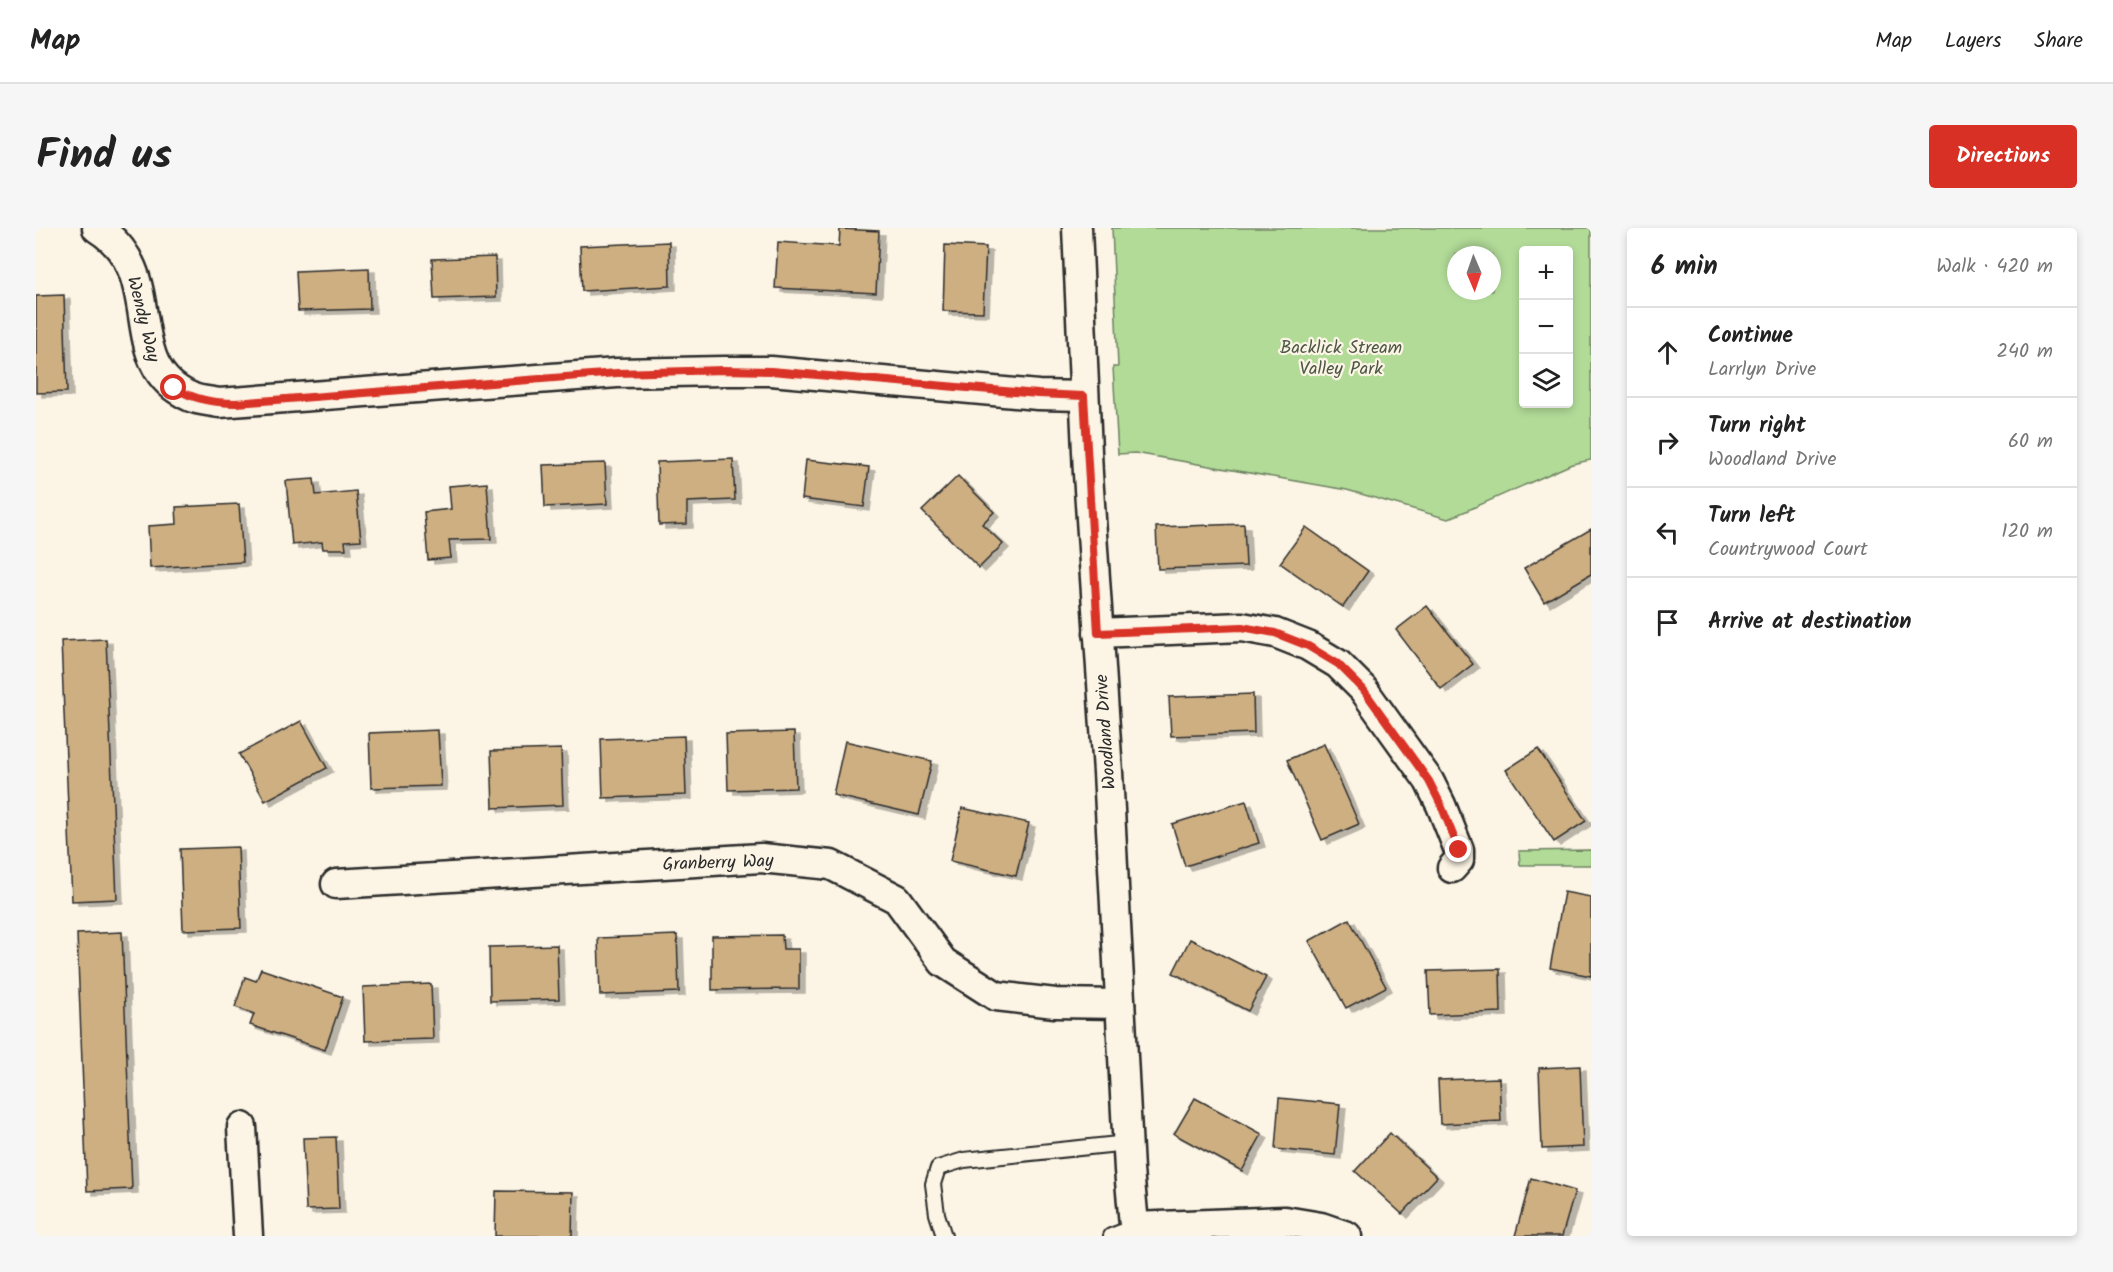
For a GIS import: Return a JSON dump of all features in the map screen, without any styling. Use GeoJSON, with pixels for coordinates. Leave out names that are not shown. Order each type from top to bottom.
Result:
{"type":"FeatureCollection","features":[{"type":"Feature","properties":{"kind":"street","name":"Wendy Way"},"geometry":{"type":"LineString","coordinates":[[98,228],[124,254],[136,276],[149,354],[159,373],[174,388],[199,399],[219,403],[617,373],[724,370],[771,371],[1084,396]]}},
{"type":"Feature","properties":{"kind":"street","name":"Woodland Drive"},"geometry":{"type":"LineString","coordinates":[[1077,228],[1084,396],[1128,1143],[1126,1233]]}},
{"type":"Feature","properties":{"kind":"street"},"geometry":{"type":"LineString","coordinates":[[1098,633],[1242,627],[1275,633],[1297,641],[1338,664],[1363,689],[1429,781],[1459,850],[1459,860],[1452,868]]}},
{"type":"Feature","properties":{"kind":"street","name":"Granberry Way"},"geometry":{"type":"LineString","coordinates":[[336,884],[761,858],[831,865],[897,898],[944,962],[996,996],[1055,1003],[1120,1004]]}},
{"type":"Feature","properties":{"kind":"street"},"geometry":{"type":"LineString","coordinates":[[242,1126],[248,1236]]}},
{"type":"Feature","properties":{"kind":"street"},"geometry":{"type":"LineString","coordinates":[[1126,1233],[1285,1221],[1321,1227],[1347,1236]]}},
{"type":"Feature","properties":{"kind":"lane"},"geometry":{"type":"LineString","coordinates":[[944,1236],[937,1214],[933,1184],[938,1168],[964,1160],[1128,1143]]}},
{"type":"Feature","properties":{"kind":"green space","name":"Backlick Stream Valley Park"},"geometry":{"type":"Polygon","coordinates":[[[1112,228],[1591,228],[1591,460],[1572,464],[1448,519],[1347,490],[1135,453],[1118,454],[1113,367],[1118,367],[1112,228]]]}},
{"type":"Feature","properties":{"kind":"green space"},"geometry":{"type":"Polygon","coordinates":[[[1591,850],[1591,865],[1520,865],[1519,851],[1591,850]]]}},
{"type":"Feature","properties":{"kind":"building"},"geometry":{"type":"Polygon","coordinates":[[[840,229],[879,231],[876,293],[775,288],[778,242],[839,246],[840,229]]]}},
{"type":"Feature","properties":{"kind":"building"},"geometry":{"type":"Polygon","coordinates":[[[669,242],[670,286],[582,291],[580,246],[669,242]]]}},
{"type":"Feature","properties":{"kind":"building"},"geometry":{"type":"Polygon","coordinates":[[[945,245],[986,247],[983,312],[943,311],[945,245]]]}},
{"type":"Feature","properties":{"kind":"building"},"geometry":{"type":"Polygon","coordinates":[[[495,257],[496,297],[434,299],[432,259],[495,257]]]}},
{"type":"Feature","properties":{"kind":"building"},"geometry":{"type":"Polygon","coordinates":[[[369,268],[370,309],[298,311],[296,271],[369,268]]]}},
{"type":"Feature","properties":{"kind":"building"},"geometry":{"type":"Polygon","coordinates":[[[64,295],[67,392],[36,393],[36,296],[64,295]]]}},
{"type":"Feature","properties":{"kind":"building"},"geometry":{"type":"Polygon","coordinates":[[[733,459],[735,500],[687,502],[687,524],[659,525],[657,462],[733,459]]]}},
{"type":"Feature","properties":{"kind":"building"},"geometry":{"type":"Polygon","coordinates":[[[806,460],[869,467],[864,507],[802,499],[806,460]]]}},
{"type":"Feature","properties":{"kind":"building"},"geometry":{"type":"Polygon","coordinates":[[[605,463],[607,504],[545,507],[543,465],[605,463]]]}},
{"type":"Feature","properties":{"kind":"building"},"geometry":{"type":"Polygon","coordinates":[[[958,476],[994,512],[982,524],[1003,544],[979,568],[922,511],[958,476]]]}},
{"type":"Feature","properties":{"kind":"building"},"geometry":{"type":"Polygon","coordinates":[[[314,479],[316,495],[356,491],[361,540],[345,541],[346,549],[323,549],[322,542],[292,545],[286,481],[314,479]]]}},
{"type":"Feature","properties":{"kind":"building"},"geometry":{"type":"Polygon","coordinates":[[[487,483],[491,539],[449,540],[451,558],[428,560],[424,512],[451,509],[449,486],[487,483]]]}},
{"type":"Feature","properties":{"kind":"building"},"geometry":{"type":"Polygon","coordinates":[[[239,504],[243,562],[150,568],[148,526],[177,524],[176,507],[239,504]]]}},
{"type":"Feature","properties":{"kind":"building"},"geometry":{"type":"Polygon","coordinates":[[[1244,524],[1246,566],[1158,569],[1156,527],[1244,524]]]}},
{"type":"Feature","properties":{"kind":"building"},"geometry":{"type":"Polygon","coordinates":[[[1306,527],[1368,571],[1343,607],[1280,563],[1306,527]]]}},
{"type":"Feature","properties":{"kind":"building"},"geometry":{"type":"Polygon","coordinates":[[[1591,529],[1591,574],[1544,602],[1524,568],[1591,529]]]}},
{"type":"Feature","properties":{"kind":"building"},"geometry":{"type":"Polygon","coordinates":[[[1427,606],[1473,664],[1441,689],[1396,630],[1427,606]]]}},
{"type":"Feature","properties":{"kind":"building"},"geometry":{"type":"Polygon","coordinates":[[[106,639],[117,899],[72,901],[61,641],[106,639]]]}},
{"type":"Feature","properties":{"kind":"building"},"geometry":{"type":"Polygon","coordinates":[[[1253,694],[1254,733],[1171,736],[1169,697],[1253,694]]]}},
{"type":"Feature","properties":{"kind":"building"},"geometry":{"type":"Polygon","coordinates":[[[301,721],[327,768],[265,801],[239,754],[301,721]]]}},
{"type":"Feature","properties":{"kind":"building"},"geometry":{"type":"Polygon","coordinates":[[[438,730],[441,786],[371,788],[369,733],[438,730]]]}},
{"type":"Feature","properties":{"kind":"building"},"geometry":{"type":"Polygon","coordinates":[[[794,732],[796,788],[728,790],[726,734],[794,732]]]}},
{"type":"Feature","properties":{"kind":"building"},"geometry":{"type":"Polygon","coordinates":[[[684,736],[686,795],[603,798],[601,739],[684,736]]]}},
{"type":"Feature","properties":{"kind":"building"},"geometry":{"type":"Polygon","coordinates":[[[845,741],[932,761],[919,815],[833,795],[845,741]]]}},
{"type":"Feature","properties":{"kind":"building"},"geometry":{"type":"Polygon","coordinates":[[[1324,744],[1359,824],[1322,840],[1287,760],[1324,744]]]}},
{"type":"Feature","properties":{"kind":"building"},"geometry":{"type":"Polygon","coordinates":[[[561,749],[563,805],[493,808],[491,751],[561,749]]]}},
{"type":"Feature","properties":{"kind":"building"},"geometry":{"type":"Polygon","coordinates":[[[1538,749],[1586,821],[1554,842],[1506,770],[1538,749]]]}},
{"type":"Feature","properties":{"kind":"building"},"geometry":{"type":"Polygon","coordinates":[[[1246,801],[1259,843],[1185,866],[1172,824],[1246,801]]]}},
{"type":"Feature","properties":{"kind":"building"},"geometry":{"type":"Polygon","coordinates":[[[962,808],[1029,823],[1016,876],[950,861],[962,808]]]}},
{"type":"Feature","properties":{"kind":"building"},"geometry":{"type":"Polygon","coordinates":[[[238,847],[241,928],[183,930],[180,849],[238,847]]]}},
{"type":"Feature","properties":{"kind":"building"},"geometry":{"type":"Polygon","coordinates":[[[1564,892],[1591,897],[1591,976],[1550,968],[1564,892]]]}},
{"type":"Feature","properties":{"kind":"building"},"geometry":{"type":"Polygon","coordinates":[[[1349,919],[1386,987],[1346,1008],[1309,941],[1349,919]]]}},
{"type":"Feature","properties":{"kind":"building"},"geometry":{"type":"Polygon","coordinates":[[[122,932],[132,1189],[87,1191],[77,934],[122,932]]]}},
{"type":"Feature","properties":{"kind":"building"},"geometry":{"type":"Polygon","coordinates":[[[677,935],[679,992],[600,995],[598,938],[677,935]]]}},
{"type":"Feature","properties":{"kind":"building"},"geometry":{"type":"Polygon","coordinates":[[[782,935],[783,949],[799,949],[799,989],[712,990],[712,936],[782,935]]]}},
{"type":"Feature","properties":{"kind":"building"},"geometry":{"type":"Polygon","coordinates":[[[1190,939],[1266,977],[1248,1011],[1173,973],[1190,939]]]}},
{"type":"Feature","properties":{"kind":"building"},"geometry":{"type":"Polygon","coordinates":[[[557,945],[559,999],[490,1001],[489,947],[557,945]]]}},
{"type":"Feature","properties":{"kind":"building"},"geometry":{"type":"Polygon","coordinates":[[[261,969],[343,997],[325,1050],[250,1025],[254,1014],[235,1007],[245,977],[256,981],[261,969]]]}},
{"type":"Feature","properties":{"kind":"building"},"geometry":{"type":"Polygon","coordinates":[[[1500,969],[1501,1012],[1430,1015],[1428,971],[1500,969]]]}},
{"type":"Feature","properties":{"kind":"building"},"geometry":{"type":"Polygon","coordinates":[[[431,984],[433,1039],[365,1041],[363,987],[431,984]]]}},
{"type":"Feature","properties":{"kind":"building"},"geometry":{"type":"Polygon","coordinates":[[[1580,1066],[1583,1147],[1542,1149],[1539,1068],[1580,1066]]]}},
{"type":"Feature","properties":{"kind":"building"},"geometry":{"type":"Polygon","coordinates":[[[1499,1078],[1501,1121],[1440,1124],[1438,1080],[1499,1078]]]}},
{"type":"Feature","properties":{"kind":"building"},"geometry":{"type":"Polygon","coordinates":[[[1195,1098],[1262,1134],[1242,1171],[1174,1134],[1195,1098]]]}},
{"type":"Feature","properties":{"kind":"building"},"geometry":{"type":"Polygon","coordinates":[[[1279,1098],[1340,1104],[1335,1155],[1275,1149],[1279,1098]]]}},
{"type":"Feature","properties":{"kind":"building"},"geometry":{"type":"Polygon","coordinates":[[[1390,1133],[1437,1177],[1402,1214],[1355,1171],[1390,1133]]]}},
{"type":"Feature","properties":{"kind":"building"},"geometry":{"type":"Polygon","coordinates":[[[336,1137],[339,1209],[306,1210],[303,1138],[336,1137]]]}},
{"type":"Feature","properties":{"kind":"building"},"geometry":{"type":"Polygon","coordinates":[[[1531,1178],[1575,1191],[1562,1236],[1515,1236],[1531,1178]]]}},
{"type":"Feature","properties":{"kind":"building"},"geometry":{"type":"Polygon","coordinates":[[[496,1191],[573,1192],[572,1236],[495,1236],[496,1191]]]}},
{"type":"Feature","properties":{"kind":"route"},"geometry":{"type":"LineString","coordinates":[[174,388],[193,398],[219,403],[236,403],[617,373],[724,370],[771,371],[1084,396],[1098,633],[1242,627],[1275,633],[1308,646],[1338,664],[1363,689],[1429,781],[1459,850]]}}]}
